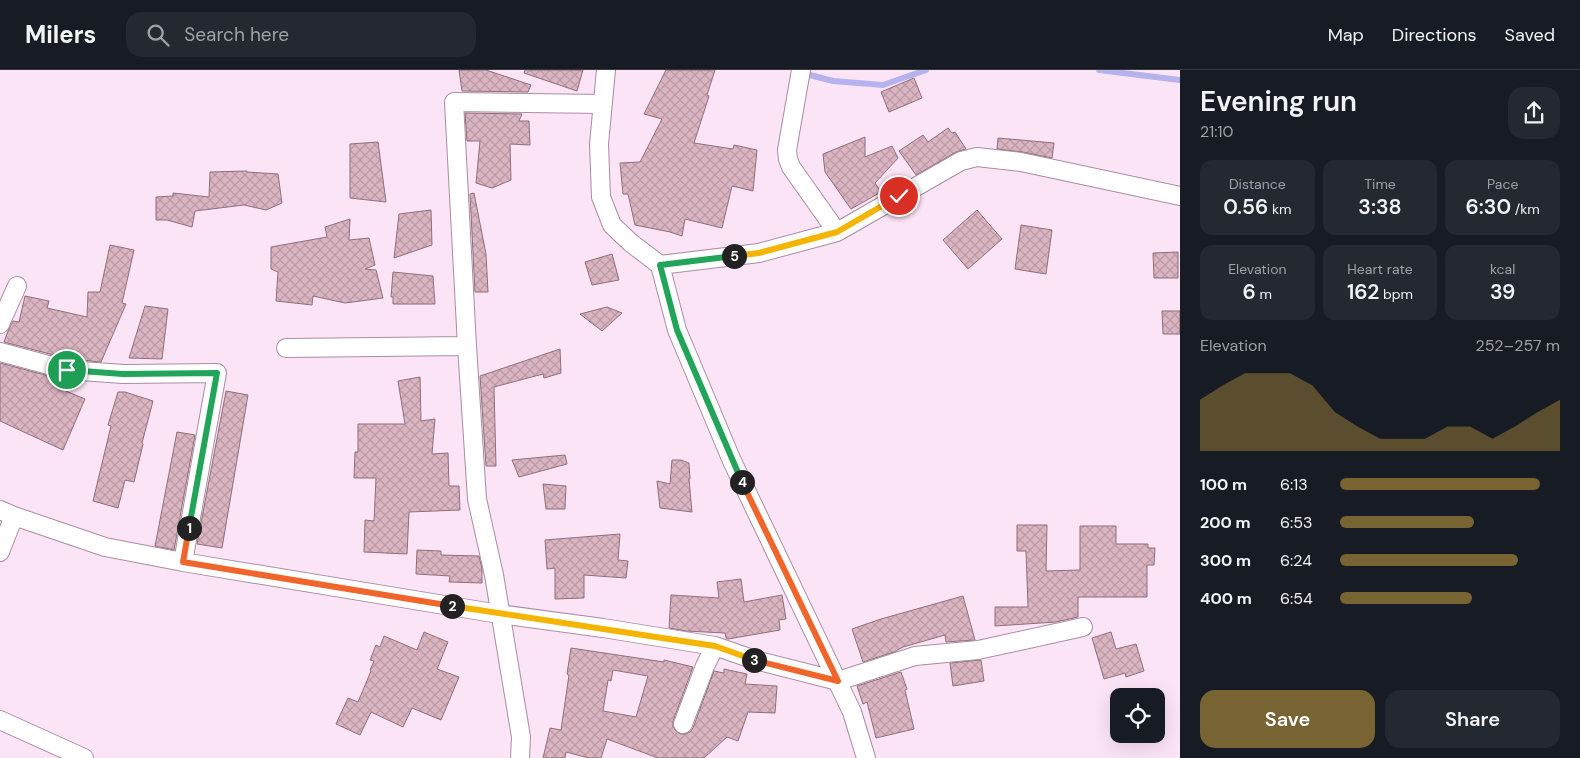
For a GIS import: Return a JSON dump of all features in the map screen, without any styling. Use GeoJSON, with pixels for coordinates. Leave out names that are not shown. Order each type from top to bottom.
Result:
{"type":"FeatureCollection","features":[{"type":"Feature","properties":{"kind":"street"},"geometry":{"type":"LineString","coordinates":[[606,70],[599,144],[601,196],[612,225],[630,243],[660,265],[677,330],[728,452],[852,712],[866,758]]}},
{"type":"Feature","properties":{"kind":"street"},"geometry":{"type":"LineString","coordinates":[[800,78],[787,150],[788,159],[791,167],[837,232]]}},
{"type":"Feature","properties":{"kind":"street"},"geometry":{"type":"LineString","coordinates":[[520,758],[521,738],[494,575],[477,499],[454,102],[603,104]]}},
{"type":"Feature","properties":{"kind":"street"},"geometry":{"type":"LineString","coordinates":[[660,265],[759,253],[837,232],[961,161],[977,157],[1021,162],[1180,196]]}},
{"type":"Feature","properties":{"kind":"street"},"geometry":{"type":"LineString","coordinates":[[0,324],[16,286]]}},
{"type":"Feature","properties":{"kind":"street"},"geometry":{"type":"LineString","coordinates":[[286,348],[467,346]]}},
{"type":"Feature","properties":{"kind":"street"},"geometry":{"type":"LineString","coordinates":[[0,352],[67,370],[123,374],[217,373],[183,562]]}},
{"type":"Feature","properties":{"kind":"street"},"geometry":{"type":"LineString","coordinates":[[0,552],[7,513],[106,547],[183,562],[499,614],[715,646],[755,660],[838,681],[916,656],[978,650],[1083,626]]}},
{"type":"Feature","properties":{"kind":"street"},"geometry":{"type":"LineString","coordinates":[[683,724],[705,666],[715,646]]}},
{"type":"Feature","properties":{"kind":"street"},"geometry":{"type":"LineString","coordinates":[[0,720],[84,758]]}},
{"type":"Feature","properties":{"kind":"building"},"geometry":{"type":"Polygon","coordinates":[[[459,70],[486,70],[531,85],[528,92],[462,91],[459,70]]]}},
{"type":"Feature","properties":{"kind":"building"},"geometry":{"type":"Polygon","coordinates":[[[525,70],[583,70],[577,91],[524,73],[525,70]]]}},
{"type":"Feature","properties":{"kind":"building"},"geometry":{"type":"Polygon","coordinates":[[[666,70],[715,70],[694,143],[733,149],[734,145],[757,150],[753,191],[732,186],[722,228],[685,219],[682,236],[635,225],[628,194],[623,194],[620,163],[640,162],[662,119],[644,114],[666,70]]]}},
{"type":"Feature","properties":{"kind":"building"},"geometry":{"type":"Polygon","coordinates":[[[914,78],[922,98],[889,112],[881,92],[914,78]]]}},
{"type":"Feature","properties":{"kind":"building"},"geometry":{"type":"Polygon","coordinates":[[[465,113],[522,114],[519,121],[529,121],[530,145],[510,144],[511,180],[492,188],[476,183],[480,141],[467,141],[465,113]]]}},
{"type":"Feature","properties":{"kind":"building"},"geometry":{"type":"Polygon","coordinates":[[[948,128],[952,133],[955,132],[966,149],[956,152],[916,175],[899,151],[923,135],[928,142],[948,128]]]}},
{"type":"Feature","properties":{"kind":"building"},"geometry":{"type":"Polygon","coordinates":[[[865,137],[865,157],[892,146],[898,158],[875,183],[881,192],[851,209],[825,172],[823,154],[865,137]]]}},
{"type":"Feature","properties":{"kind":"building"},"geometry":{"type":"Polygon","coordinates":[[[998,138],[1054,143],[1052,158],[997,149],[998,138]]]}},
{"type":"Feature","properties":{"kind":"building"},"geometry":{"type":"Polygon","coordinates":[[[378,142],[386,202],[350,198],[350,144],[378,142]]]}},
{"type":"Feature","properties":{"kind":"building"},"geometry":{"type":"Polygon","coordinates":[[[247,171],[278,174],[282,203],[266,210],[244,205],[195,211],[192,227],[167,220],[156,220],[156,197],[173,196],[173,193],[209,197],[210,172],[247,171]]]}},
{"type":"Feature","properties":{"kind":"building"},"geometry":{"type":"Polygon","coordinates":[[[474,193],[486,254],[488,292],[475,292],[470,194],[474,193]]]}},
{"type":"Feature","properties":{"kind":"building"},"geometry":{"type":"Polygon","coordinates":[[[431,210],[432,245],[394,258],[399,214],[431,210]]]}},
{"type":"Feature","properties":{"kind":"building"},"geometry":{"type":"Polygon","coordinates":[[[977,210],[1002,239],[968,269],[943,240],[977,210]]]}},
{"type":"Feature","properties":{"kind":"building"},"geometry":{"type":"Polygon","coordinates":[[[350,219],[349,240],[369,238],[375,265],[365,269],[376,270],[383,298],[345,303],[313,296],[312,305],[276,301],[278,272],[271,269],[271,247],[327,237],[325,227],[350,219]]]}},
{"type":"Feature","properties":{"kind":"building"},"geometry":{"type":"Polygon","coordinates":[[[1021,225],[1052,230],[1046,274],[1015,269],[1021,225]]]}},
{"type":"Feature","properties":{"kind":"building"},"geometry":{"type":"Polygon","coordinates":[[[110,245],[134,250],[122,303],[126,304],[101,362],[69,359],[4,342],[13,321],[19,322],[25,296],[49,301],[47,308],[87,317],[88,292],[100,292],[110,245]]]}},
{"type":"Feature","properties":{"kind":"building"},"geometry":{"type":"Polygon","coordinates":[[[1178,252],[1178,278],[1154,278],[1153,253],[1178,252]]]}},
{"type":"Feature","properties":{"kind":"building"},"geometry":{"type":"Polygon","coordinates":[[[612,254],[619,280],[592,285],[585,262],[612,254]]]}},
{"type":"Feature","properties":{"kind":"building"},"geometry":{"type":"Polygon","coordinates":[[[393,272],[433,276],[435,304],[393,304],[393,297],[391,297],[393,272]]]}},
{"type":"Feature","properties":{"kind":"building"},"geometry":{"type":"Polygon","coordinates":[[[145,306],[168,309],[162,359],[129,358],[145,306]]]}},
{"type":"Feature","properties":{"kind":"building"},"geometry":{"type":"Polygon","coordinates":[[[607,307],[622,313],[602,331],[580,314],[607,307]]]}},
{"type":"Feature","properties":{"kind":"building"},"geometry":{"type":"Polygon","coordinates":[[[1162,311],[1180,311],[1180,334],[1163,334],[1162,311]]]}},
{"type":"Feature","properties":{"kind":"building"},"geometry":{"type":"Polygon","coordinates":[[[560,349],[561,373],[544,378],[543,374],[494,387],[496,466],[486,466],[480,376],[560,349]]]}},
{"type":"Feature","properties":{"kind":"building"},"geometry":{"type":"Polygon","coordinates":[[[0,363],[68,381],[66,391],[85,399],[63,450],[0,421],[0,363]]]}},
{"type":"Feature","properties":{"kind":"building"},"geometry":{"type":"Polygon","coordinates":[[[420,377],[421,421],[435,419],[432,454],[448,453],[449,486],[459,486],[460,510],[409,512],[407,554],[364,552],[365,520],[374,521],[376,478],[354,478],[355,452],[358,452],[358,424],[405,424],[398,381],[420,377]]]}},
{"type":"Feature","properties":{"kind":"building"},"geometry":{"type":"Polygon","coordinates":[[[226,391],[248,395],[222,548],[197,544],[226,391]]]}},
{"type":"Feature","properties":{"kind":"building"},"geometry":{"type":"Polygon","coordinates":[[[118,392],[125,392],[153,401],[134,482],[125,480],[118,508],[93,501],[111,426],[108,425],[118,392]]]}},
{"type":"Feature","properties":{"kind":"building"},"geometry":{"type":"Polygon","coordinates":[[[177,432],[195,435],[174,550],[155,546],[177,432]]]}},
{"type":"Feature","properties":{"kind":"building"},"geometry":{"type":"Polygon","coordinates":[[[565,455],[567,464],[519,477],[512,460],[565,455]]]}},
{"type":"Feature","properties":{"kind":"building"},"geometry":{"type":"Polygon","coordinates":[[[672,460],[681,460],[689,463],[692,512],[660,508],[657,481],[670,484],[672,460]]]}},
{"type":"Feature","properties":{"kind":"building"},"geometry":{"type":"Polygon","coordinates":[[[543,484],[566,486],[565,509],[546,509],[543,484]]]}},
{"type":"Feature","properties":{"kind":"building"},"geometry":{"type":"Polygon","coordinates":[[[1017,525],[1047,525],[1046,571],[1080,570],[1080,526],[1116,526],[1116,544],[1148,544],[1148,548],[1155,548],[1154,565],[1147,565],[1147,597],[1078,597],[1078,617],[1056,622],[995,626],[995,607],[1028,607],[1026,551],[1017,551],[1017,525]]]}},
{"type":"Feature","properties":{"kind":"building"},"geometry":{"type":"Polygon","coordinates":[[[620,534],[618,560],[628,561],[626,578],[584,575],[584,598],[555,599],[555,568],[547,569],[545,540],[620,534]]]}},
{"type":"Feature","properties":{"kind":"building"},"geometry":{"type":"Polygon","coordinates":[[[417,550],[441,551],[441,555],[479,556],[482,569],[482,583],[449,582],[450,576],[416,574],[417,550]]]}},
{"type":"Feature","properties":{"kind":"building"},"geometry":{"type":"Polygon","coordinates":[[[741,579],[744,602],[782,595],[786,619],[779,620],[780,630],[728,639],[725,633],[669,628],[671,595],[719,598],[717,582],[741,579]]]}},
{"type":"Feature","properties":{"kind":"building"},"geometry":{"type":"Polygon","coordinates":[[[963,596],[975,640],[946,642],[945,635],[903,647],[894,652],[863,662],[852,629],[963,596]]]}},
{"type":"Feature","properties":{"kind":"building"},"geometry":{"type":"Polygon","coordinates":[[[424,632],[448,642],[437,669],[459,677],[441,720],[412,708],[403,727],[371,712],[360,735],[336,724],[348,698],[358,702],[374,661],[370,660],[376,645],[380,647],[384,636],[417,650],[424,632]]]}},
{"type":"Feature","properties":{"kind":"building"},"geometry":{"type":"Polygon","coordinates":[[[1111,632],[1116,649],[1136,644],[1144,671],[1126,677],[1125,673],[1104,679],[1092,638],[1111,632]]]}},
{"type":"Feature","properties":{"kind":"building"},"geometry":{"type":"Polygon","coordinates":[[[571,648],[664,662],[664,660],[693,667],[673,721],[675,730],[680,734],[690,732],[693,728],[714,671],[724,673],[724,669],[747,674],[745,684],[777,686],[775,713],[748,712],[738,741],[727,737],[704,758],[658,758],[607,739],[601,758],[589,758],[566,752],[565,758],[543,758],[550,728],[561,730],[569,675],[567,674],[571,648]],[[613,670],[611,681],[608,680],[603,711],[636,717],[648,676],[613,670]]]}},
{"type":"Feature","properties":{"kind":"building"},"geometry":{"type":"Polygon","coordinates":[[[981,660],[984,681],[953,686],[950,663],[981,660]]]}},
{"type":"Feature","properties":{"kind":"building"},"geometry":{"type":"Polygon","coordinates":[[[901,672],[907,689],[905,690],[914,729],[876,738],[867,702],[863,704],[857,686],[901,672]]]}},
{"type":"Feature","properties":{"kind":"waterway"},"geometry":{"type":"LineString","coordinates":[[802,73],[833,81],[883,85],[926,70]]}},
{"type":"Feature","properties":{"kind":"waterway"},"geometry":{"type":"LineString","coordinates":[[1099,70],[1180,80]]}},
{"type":"Feature","properties":{"kind":"route"},"geometry":{"type":"LineString","coordinates":[[67,370],[123,374],[217,373],[183,562],[499,614],[715,646],[755,660],[838,681],[732,461],[677,330],[660,265],[759,253],[837,232],[899,196]]}}]}
